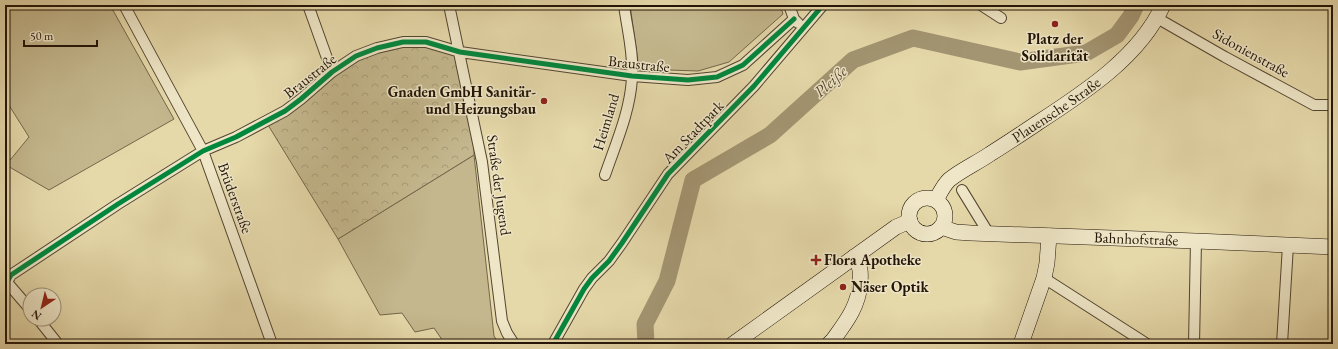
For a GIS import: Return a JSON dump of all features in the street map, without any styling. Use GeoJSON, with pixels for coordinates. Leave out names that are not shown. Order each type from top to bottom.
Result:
{"type":"FeatureCollection","features":[{"type":"Feature","properties":{"kind":"street","name":"Brüderstraße"},"geometry":{"type":"LineString","coordinates":[[124,5],[203,151],[272,344]]}},
{"type":"Feature","properties":{"kind":"street","name":"Braustraße"},"geometry":{"type":"LineString","coordinates":[[308,5],[332,72]]}},
{"type":"Feature","properties":{"kind":"street","name":"Straße der Jugend"},"geometry":{"type":"LineString","coordinates":[[449,5],[482,162],[502,321],[514,344]]}},
{"type":"Feature","properties":{"kind":"street","name":"Heimland"},"geometry":{"type":"LineString","coordinates":[[605,175],[630,102],[632,76],[631,56],[624,5]]}},
{"type":"Feature","properties":{"kind":"street"},"geometry":{"type":"LineString","coordinates":[[789,5],[794,19],[804,28]]}},
{"type":"Feature","properties":{"kind":"street","name":"Am Stadtpark"},"geometry":{"type":"LineString","coordinates":[[553,344],[592,278],[609,261],[668,174],[754,86],[822,5]]}},
{"type":"Feature","properties":{"kind":"street"},"geometry":{"type":"LineString","coordinates":[[981,5],[1001,18]]}},
{"type":"Feature","properties":{"kind":"street","name":"Sidonienstraße"},"geometry":{"type":"LineString","coordinates":[[1160,12],[1225,56],[1314,105],[1333,105]]}},
{"type":"Feature","properties":{"kind":"street","name":"Plauensche Straße"},"geometry":{"type":"LineString","coordinates":[[936,200],[943,186],[949,180],[1059,109],[1104,76],[1132,50],[1160,12]]}},
{"type":"Feature","properties":{"kind":"street","name":"Braustraße"},"geometry":{"type":"LineString","coordinates":[[6,281],[11,275],[118,204],[203,151],[236,137],[285,111],[332,72],[356,56],[377,48],[403,42],[426,42],[460,52],[632,76],[688,80],[717,77],[743,65],[794,19]]}},
{"type":"Feature","properties":{"kind":"street"},"geometry":{"type":"LineString","coordinates":[[962,190],[989,234]]}},
{"type":"Feature","properties":{"kind":"street"},"geometry":{"type":"LineString","coordinates":[[924,198],[936,200],[940,204],[945,215],[945,220],[941,227],[933,233],[927,234],[916,230],[910,221],[909,214],[914,204],[924,198]]}},
{"type":"Feature","properties":{"kind":"street"},"geometry":{"type":"LineString","coordinates":[[733,344],[896,227],[910,221]]}},
{"type":"Feature","properties":{"kind":"street","name":"Bahnhofstraße"},"geometry":{"type":"LineString","coordinates":[[941,227],[956,232],[989,234],[1333,247]]}},
{"type":"Feature","properties":{"kind":"street"},"geometry":{"type":"LineString","coordinates":[[1020,344],[1044,278],[1047,263],[1049,236]]}},
{"type":"Feature","properties":{"kind":"street"},"geometry":{"type":"LineString","coordinates":[[1194,344],[1196,241]]}},
{"type":"Feature","properties":{"kind":"street"},"geometry":{"type":"LineString","coordinates":[[1282,344],[1288,245]]}},
{"type":"Feature","properties":{"kind":"street"},"geometry":{"type":"LineString","coordinates":[[829,344],[853,311],[859,296],[860,266],[854,257]]}},
{"type":"Feature","properties":{"kind":"street"},"geometry":{"type":"LineString","coordinates":[[1044,278],[1147,344]]}},
{"type":"Feature","properties":{"kind":"street"},"geometry":{"type":"LineString","coordinates":[[6,281],[22,300]]}},
{"type":"Feature","properties":{"kind":"street"},"geometry":{"type":"LineString","coordinates":[[44,327],[58,344]]}},
{"type":"Feature","properties":{"kind":"green space"},"geometry":{"type":"Polygon","coordinates":[[[5,5],[110,5],[174,119],[49,190],[6,165],[29,137],[5,99],[5,5]]]}},
{"type":"Feature","properties":{"kind":"green space"},"geometry":{"type":"Polygon","coordinates":[[[630,5],[780,5],[783,14],[729,62],[698,71],[639,69],[630,5]]]}},
{"type":"Feature","properties":{"kind":"green space"},"geometry":{"type":"Polygon","coordinates":[[[403,42],[460,52],[475,124],[474,155],[338,239],[268,125],[356,56],[403,42]]]}},
{"type":"Feature","properties":{"kind":"green space"},"geometry":{"type":"Polygon","coordinates":[[[474,155],[494,336],[499,344],[445,344],[434,328],[415,332],[402,313],[380,315],[338,239],[474,155]]]}},
{"type":"Feature","properties":{"kind":"waterway","name":"Pleiße"},"geometry":{"type":"LineString","coordinates":[[646,344],[645,324],[667,281],[693,180],[770,135],[853,60],[913,38],[1020,62],[1086,53],[1117,35],[1131,16],[1136,5]]}},
{"type":"Feature","properties":{"kind":"cycle path"},"geometry":{"type":"LineString","coordinates":[[553,344],[584,289],[592,278],[609,261],[668,174],[754,86],[823,5]]}},
{"type":"Feature","properties":{"kind":"cycle path"},"geometry":{"type":"LineString","coordinates":[[5,280],[7,282],[11,275],[118,204],[203,151],[236,137],[285,111],[332,72],[356,56],[377,48],[403,42],[426,42],[460,52],[632,76],[688,80],[717,77],[743,65],[794,19]]}},
{"type":"Feature","properties":{"kind":"place","name":"Platz der Solidarität"},"geometry":{"type":"Point","coordinates":[1055,24]}},
{"type":"Feature","properties":{"kind":"place","name":"Gnaden GmbH Sanitär- und Heizungsbau"},"geometry":{"type":"Point","coordinates":[544,101]}},
{"type":"Feature","properties":{"kind":"place","name":"Flora Apotheke"},"geometry":{"type":"Point","coordinates":[816,260]}},
{"type":"Feature","properties":{"kind":"place","name":"Näser Optik"},"geometry":{"type":"Point","coordinates":[843,287]}}]}
